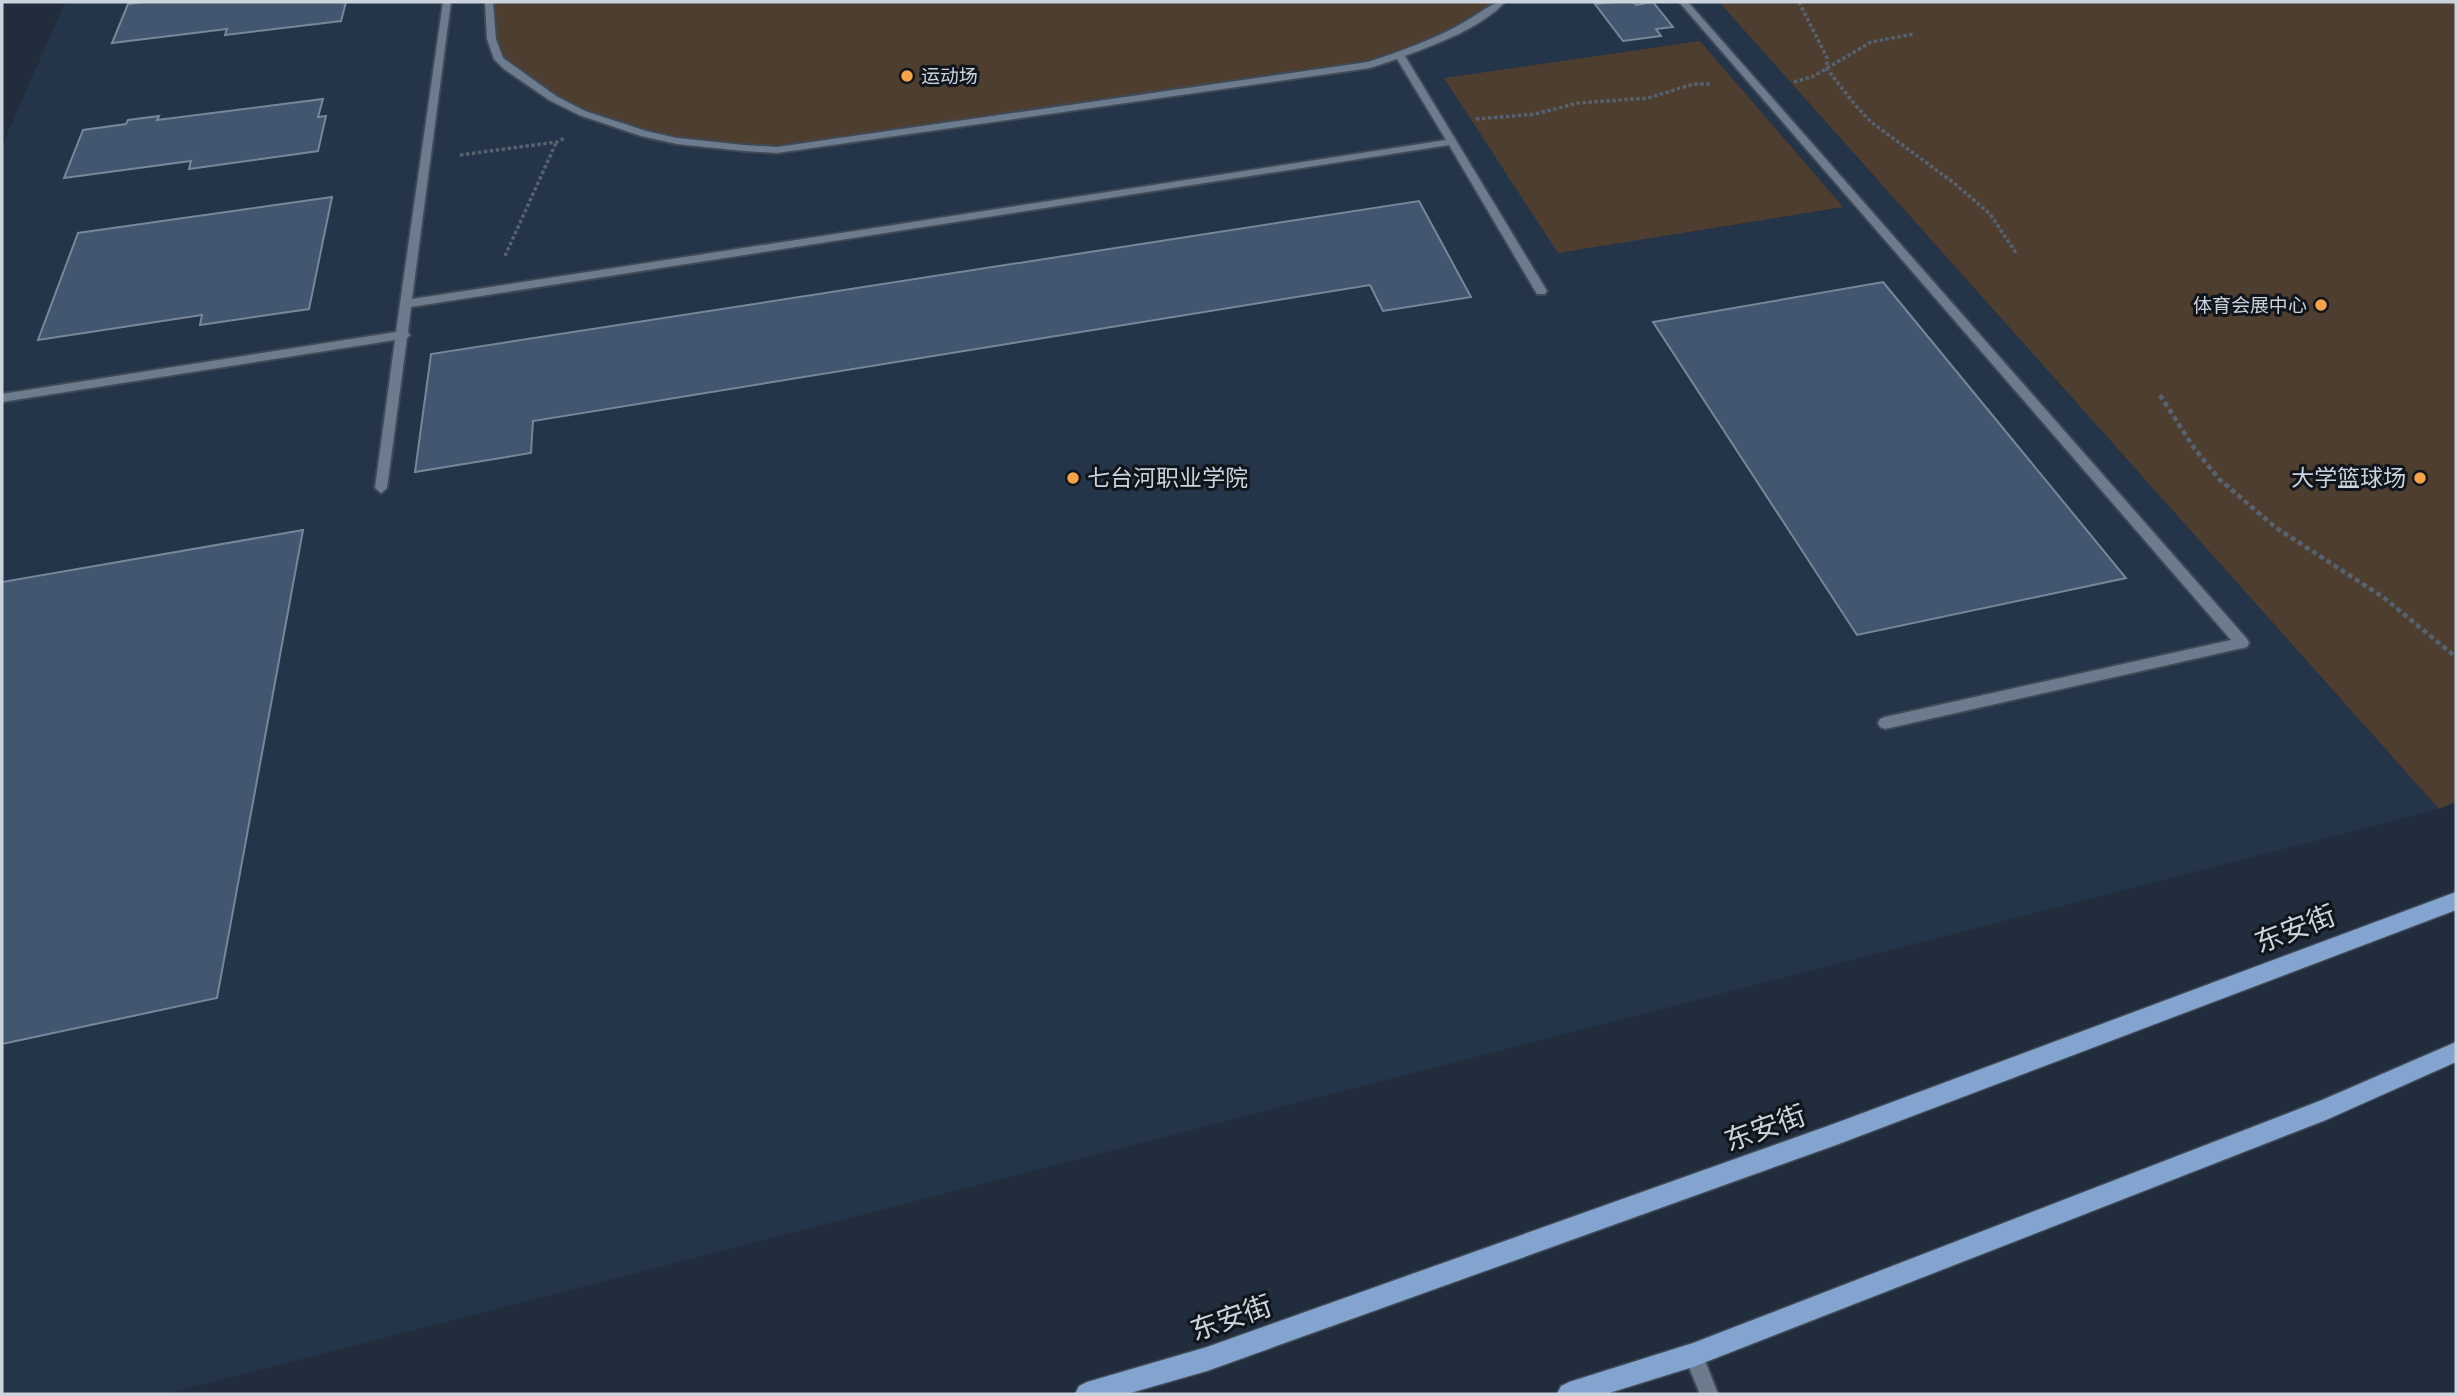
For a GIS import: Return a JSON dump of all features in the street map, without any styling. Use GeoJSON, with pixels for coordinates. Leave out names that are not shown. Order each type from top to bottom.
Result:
{"type":"FeatureCollection","features":[{"type":"Feature","properties":{"kind":"main road","name":"东安街"},"geometry":{"type":"LineString","coordinates":[[1087,1394],[1220,1354],[1823,1138],[2456,901]]}},
{"type":"Feature","properties":{"kind":"main road"},"geometry":{"type":"LineString","coordinates":[[1569,1394],[1693,1355],[2326,1109],[2456,1052]]}},
{"type":"Feature","properties":{"kind":"street"},"geometry":{"type":"LineString","coordinates":[[381,488],[404,335],[447,2]]}},
{"type":"Feature","properties":{"kind":"street"},"geometry":{"type":"LineString","coordinates":[[489,2],[490,30],[499,59],[535,87],[574,110],[665,140],[722,149],[777,150],[1370,65],[1432,43],[1484,15],[1501,2]]}},
{"type":"Feature","properties":{"kind":"street"},"geometry":{"type":"LineString","coordinates":[[1683,2],[2242,643],[1885,723]]}},
{"type":"Feature","properties":{"kind":"street"},"geometry":{"type":"LineString","coordinates":[[1400,55],[1541,290]]}},
{"type":"Feature","properties":{"kind":"street"},"geometry":{"type":"LineString","coordinates":[[406,304],[1452,142]]}},
{"type":"Feature","properties":{"kind":"street"},"geometry":{"type":"LineString","coordinates":[[2,398],[404,335]]}},
{"type":"Feature","properties":{"kind":"street"},"geometry":{"type":"LineString","coordinates":[[1693,1355],[1709,1394]]}},
{"type":"Feature","properties":{"kind":"path"},"geometry":{"type":"LineString","coordinates":[[1799,2],[1827,58],[1827,69],[1871,122],[1954,183],[1990,214],[2016,253]]}},
{"type":"Feature","properties":{"kind":"path"},"geometry":{"type":"LineString","coordinates":[[1440,122],[1535,114],[1578,103],[1648,98],[1694,84],[1808,80],[1877,39],[1914,34]]}},
{"type":"Feature","properties":{"kind":"path"},"geometry":{"type":"LineString","coordinates":[[426,160],[557,142],[605,122]]}},
{"type":"Feature","properties":{"kind":"path"},"geometry":{"type":"LineString","coordinates":[[490,291],[557,142]]}},
{"type":"Feature","properties":{"kind":"path"},"geometry":{"type":"LineString","coordinates":[[2160,396],[2194,448],[2219,479],[2275,527],[2383,597],[2456,657]]}},
{"type":"Feature","properties":{"kind":"shaded area","name":"七台河职业学院"},"geometry":{"type":"Polygon","coordinates":[[[65,2],[1719,2],[2439,809],[166,1394],[2,1394],[2,146],[65,2]]]}},
{"type":"Feature","properties":{"kind":"shaded area","name":"运动场"},"geometry":{"type":"Polygon","coordinates":[[[489,2],[1501,2],[1455,31],[1370,65],[777,150],[665,140],[574,110],[499,59],[490,30],[489,2]]]}},
{"type":"Feature","properties":{"kind":"shaded area"},"geometry":{"type":"Polygon","coordinates":[[[1719,2],[2456,2],[2456,802],[2439,809],[1719,2]]]}},
{"type":"Feature","properties":{"kind":"shaded area"},"geometry":{"type":"Polygon","coordinates":[[[1700,41],[1843,207],[1558,253],[1444,78],[1700,41]]]}},
{"type":"Feature","properties":{"kind":"building"},"geometry":{"type":"Polygon","coordinates":[[[346,2],[341,21],[225,35],[227,29],[112,43],[128,4],[346,2]]]}},
{"type":"Feature","properties":{"kind":"building"},"geometry":{"type":"Polygon","coordinates":[[[1634,2],[1636,5],[1653,2],[1673,27],[1656,29],[1661,36],[1623,41],[1595,4],[1634,2]]]}},
{"type":"Feature","properties":{"kind":"building"},"geometry":{"type":"Polygon","coordinates":[[[323,99],[318,117],[326,116],[318,151],[189,169],[191,161],[64,178],[83,130],[126,124],[128,120],[159,116],[157,120],[323,99]]]}},
{"type":"Feature","properties":{"kind":"building"},"geometry":{"type":"Polygon","coordinates":[[[332,197],[309,309],[200,325],[202,315],[38,340],[78,233],[332,197]]]}},
{"type":"Feature","properties":{"kind":"building"},"geometry":{"type":"Polygon","coordinates":[[[1419,201],[1471,297],[1383,311],[1370,285],[533,421],[531,453],[415,472],[431,354],[1419,201]]]}},
{"type":"Feature","properties":{"kind":"building"},"geometry":{"type":"Polygon","coordinates":[[[1883,282],[2126,578],[1857,635],[1653,322],[1883,282]]]}},
{"type":"Feature","properties":{"kind":"building"},"geometry":{"type":"Polygon","coordinates":[[[303,530],[217,998],[2,1044],[2,582],[303,530]]]}},
{"type":"Feature","properties":{"kind":"place","name":"运动场"},"geometry":{"type":"Point","coordinates":[907,76]}},
{"type":"Feature","properties":{"kind":"place","name":"体育会展中心"},"geometry":{"type":"Point","coordinates":[2321,305]}},
{"type":"Feature","properties":{"kind":"place","name":"七台河职业学院"},"geometry":{"type":"Point","coordinates":[1073,478]}},
{"type":"Feature","properties":{"kind":"place","name":"大学篮球场"},"geometry":{"type":"Point","coordinates":[2420,478]}}]}
